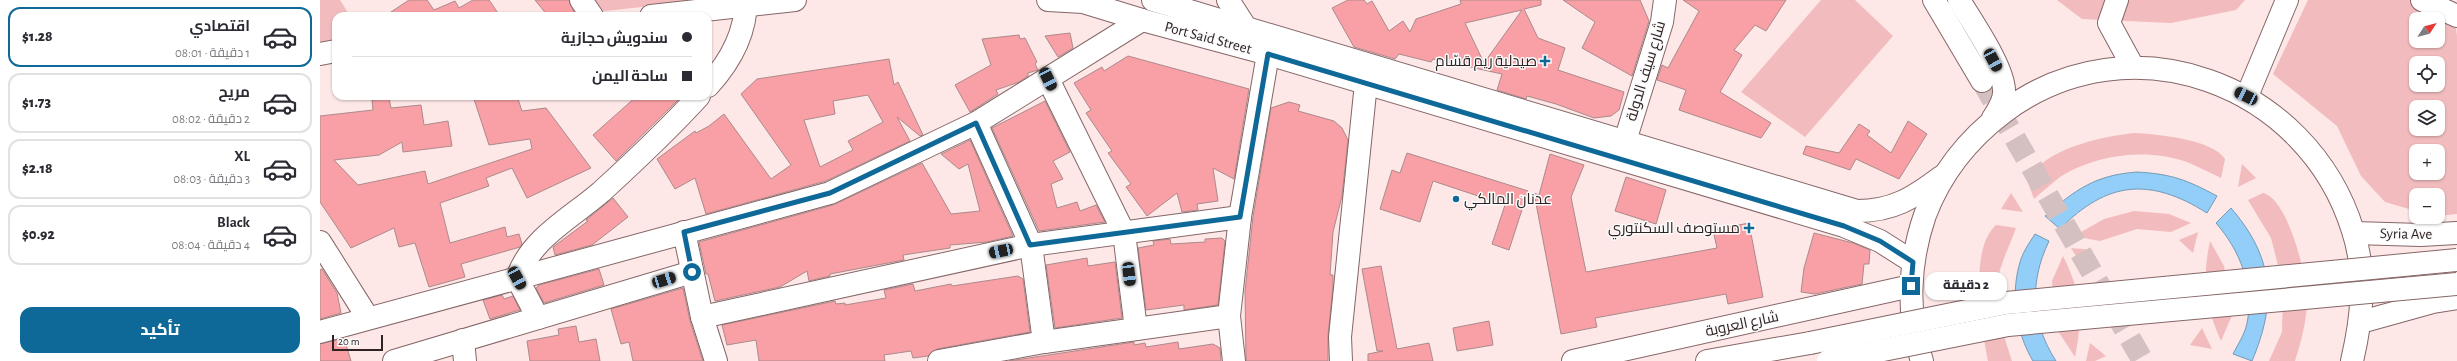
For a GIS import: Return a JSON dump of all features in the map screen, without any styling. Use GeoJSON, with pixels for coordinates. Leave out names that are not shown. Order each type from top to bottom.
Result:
{"type":"FeatureCollection","features":[{"type":"Feature","properties":{"kind":"main road"},"geometry":{"type":"LineString","coordinates":[[581,0],[589,12]]}},
{"type":"Feature","properties":{"kind":"main road"},"geometry":{"type":"LineString","coordinates":[[680,12],[746,3],[795,0]]}},
{"type":"Feature","properties":{"kind":"main road","name":"Port Said Street"},"geometry":{"type":"LineString","coordinates":[[1048,0],[1083,2],[1142,20],[1268,54],[1844,226],[1880,241],[1913,262]]}},
{"type":"Feature","properties":{"kind":"main road"},"geometry":{"type":"LineString","coordinates":[[1153,0],[1858,211],[1878,211],[1898,205],[1944,175]]}},
{"type":"Feature","properties":{"kind":"main road"},"geometry":{"type":"LineString","coordinates":[[1228,0],[1246,28]]}},
{"type":"Feature","properties":{"kind":"main road","name":"شارع سيف الدولة"},"geometry":{"type":"LineString","coordinates":[[1625,141],[1662,22],[1665,0]]}},
{"type":"Feature","properties":{"kind":"main road"},"geometry":{"type":"LineString","coordinates":[[1934,0],[1982,81]]}},
{"type":"Feature","properties":{"kind":"main road"},"geometry":{"type":"LineString","coordinates":[[1959,0],[2001,74],[2004,91],[2002,104],[1991,122]]}},
{"type":"Feature","properties":{"kind":"main road"},"geometry":{"type":"LineString","coordinates":[[2117,0],[2109,23],[2133,68]]}},
{"type":"Feature","properties":{"kind":"main road"},"geometry":{"type":"LineString","coordinates":[[2246,96],[2287,0]]}},
{"type":"Feature","properties":{"kind":"main road"},"geometry":{"type":"LineString","coordinates":[[2422,0],[2450,9]]}},
{"type":"Feature","properties":{"kind":"main road"},"geometry":{"type":"LineString","coordinates":[[712,81],[734,52],[744,22],[746,3]]}},
{"type":"Feature","properties":{"kind":"main road"},"geometry":{"type":"LineString","coordinates":[[320,332],[830,193],[976,123],[1142,20]]}},
{"type":"Feature","properties":{"kind":"main road"},"geometry":{"type":"LineString","coordinates":[[320,54],[332,52]]}},
{"type":"Feature","properties":{"kind":"main road"},"geometry":{"type":"LineString","coordinates":[[1234,361],[1229,316],[1240,217],[1268,54]]}},
{"type":"Feature","properties":{"kind":"main road"},"geometry":{"type":"LineString","coordinates":[[1922,361],[1913,322],[1911,286],[1913,262],[1919,232],[1930,202],[1944,175],[1967,144],[1991,122],[2020,99],[2046,86],[2074,76],[2103,70],[2133,68],[2162,69],[2192,74],[2220,84],[2246,96],[2272,113],[2294,132],[2314,154],[2341,198],[2354,233],[2362,277],[2361,322],[2352,361]]}},
{"type":"Feature","properties":{"kind":"main road"},"geometry":{"type":"LineString","coordinates":[[1048,79],[1124,233],[1136,329]]}},
{"type":"Feature","properties":{"kind":"main road"},"geometry":{"type":"LineString","coordinates":[[1341,361],[1340,337],[1366,83]]}},
{"type":"Feature","properties":{"kind":"main road"},"geometry":{"type":"LineString","coordinates":[[538,318],[517,278],[521,266],[534,247],[632,164],[695,100]]}},
{"type":"Feature","properties":{"kind":"main road"},"geometry":{"type":"LineString","coordinates":[[976,123],[1030,245],[1044,342]]}},
{"type":"Feature","properties":{"kind":"main road"},"geometry":{"type":"LineString","coordinates":[[702,317],[1030,245],[1240,217]]}},
{"type":"Feature","properties":{"kind":"main road"},"geometry":{"type":"LineString","coordinates":[[684,232],[702,317],[716,361]]}},
{"type":"Feature","properties":{"kind":"main road","name":"Syria Ave"},"geometry":{"type":"LineString","coordinates":[[2354,233],[2421,235],[2457,233]]}},
{"type":"Feature","properties":{"kind":"main road"},"geometry":{"type":"LineString","coordinates":[[320,242],[368,318]]}},
{"type":"Feature","properties":{"kind":"main road"},"geometry":{"type":"LineString","coordinates":[[1707,361],[2006,303],[2457,260]]}},
{"type":"Feature","properties":{"kind":"main road"},"geometry":{"type":"LineString","coordinates":[[394,361],[464,351],[538,318],[692,272]]}},
{"type":"Feature","properties":{"kind":"main road"},"geometry":{"type":"LineString","coordinates":[[1828,361],[2008,325],[2457,284]]}},
{"type":"Feature","properties":{"kind":"main road","name":"شارع العروبة"},"geometry":{"type":"LineString","coordinates":[[1573,361],[1911,286]]}},
{"type":"Feature","properties":{"kind":"main road"},"geometry":{"type":"LineString","coordinates":[[2361,322],[2433,302],[2457,298]]}},
{"type":"Feature","properties":{"kind":"main road"},"geometry":{"type":"LineString","coordinates":[[939,361],[1044,342],[1229,316]]}},
{"type":"Feature","properties":{"kind":"shaded area"},"geometry":{"type":"Polygon","coordinates":[[[320,0],[340,0],[348,12],[332,12],[332,42],[320,44],[320,0]]]}},
{"type":"Feature","properties":{"kind":"shaded area"},"geometry":{"type":"Polygon","coordinates":[[[588,0],[704,0],[597,12],[588,0]]]}},
{"type":"Feature","properties":{"kind":"shaded area"},"geometry":{"type":"Polygon","coordinates":[[[1821,0],[1855,0],[1893,36],[1805,137],[1741,92],[1821,0]]]}},
{"type":"Feature","properties":{"kind":"shaded area"},"geometry":{"type":"Polygon","coordinates":[[[2057,0],[2245,0],[2236,10],[2171,23],[2082,19],[2057,0]]]}},
{"type":"Feature","properties":{"kind":"shaded area"},"geometry":{"type":"Polygon","coordinates":[[[2308,0],[2452,0],[2457,36],[2457,214],[2445,215],[2445,188],[2409,188],[2409,209],[2385,202],[2361,176],[2337,126],[2273,74],[2308,0]]]}},
{"type":"Feature","properties":{"kind":"shaded area"},"geometry":{"type":"Polygon","coordinates":[[[2134,133],[2169,136],[2183,139],[2196,142],[2219,152],[2225,159],[2221,178],[2187,162],[2172,158],[2155,155],[2122,156],[2105,158],[2074,169],[2060,177],[2034,199],[2027,180],[2036,169],[2047,160],[2060,152],[2090,141],[2134,133]]]}},
{"type":"Feature","properties":{"kind":"shaded area"},"geometry":{"type":"Polygon","coordinates":[[[2242,164],[2256,178],[2238,187],[2242,164]]]}},
{"type":"Feature","properties":{"kind":"shaded area"},"geometry":{"type":"Polygon","coordinates":[[[2011,193],[2023,212],[2001,209],[2011,193]]]}},
{"type":"Feature","properties":{"kind":"shaded area"},"geometry":{"type":"Polygon","coordinates":[[[2263,193],[2272,199],[2281,210],[2289,224],[2304,277],[2307,304],[2303,332],[2295,361],[2269,361],[2282,332],[2283,285],[2271,238],[2248,200],[2263,193]]]}},
{"type":"Feature","properties":{"kind":"shaded area"},"geometry":{"type":"Polygon","coordinates":[[[2134,211],[2169,214],[2191,223],[2171,232],[2137,229],[2100,241],[2074,236],[2104,219],[2134,211]]]}},
{"type":"Feature","properties":{"kind":"shaded area"},"geometry":{"type":"Polygon","coordinates":[[[1996,225],[2016,228],[2000,269],[1997,287],[2000,320],[2012,361],[1988,361],[1983,330],[1979,290],[1982,252],[1987,237],[1996,225]]]}},
{"type":"Feature","properties":{"kind":"shaded area"},"geometry":{"type":"Polygon","coordinates":[[[2198,232],[2193,253],[2179,240],[2198,232]]]}},
{"type":"Feature","properties":{"kind":"shaded area"},"geometry":{"type":"Polygon","coordinates":[[[2210,241],[2224,266],[2233,313],[2221,341],[2211,316],[2206,292],[2206,268],[2210,241]]]}},
{"type":"Feature","properties":{"kind":"shaded area"},"geometry":{"type":"Polygon","coordinates":[[[2071,248],[2093,250],[2082,266],[2071,248]]]}},
{"type":"Feature","properties":{"kind":"shaded area"},"geometry":{"type":"Polygon","coordinates":[[[2063,256],[2074,282],[2079,305],[2080,316],[2078,342],[2075,357],[2056,328],[2052,281],[2063,256]]]}},
{"type":"Feature","properties":{"kind":"shaded area"},"geometry":{"type":"Polygon","coordinates":[[[2202,328],[2212,349],[2190,345],[2202,328]]]}},
{"type":"Feature","properties":{"kind":"shaded area"},"geometry":{"type":"Polygon","coordinates":[[[2090,343],[2106,356],[2095,361],[2086,361],[2090,343]]]}},
{"type":"Feature","properties":{"kind":"water"},"geometry":{"type":"Polygon","coordinates":[[[2137,172],[2170,176],[2188,182],[2217,196],[2207,213],[2186,201],[2167,194],[2148,190],[2130,190],[2112,193],[2095,201],[2077,213],[2060,229],[2045,216],[2067,198],[2087,185],[2110,176],[2137,172]]]}},
{"type":"Feature","properties":{"kind":"water"},"geometry":{"type":"Polygon","coordinates":[[[2231,208],[2256,245],[2263,263],[2267,281],[2268,300],[2265,319],[2260,340],[2252,361],[2233,354],[2246,327],[2249,309],[2249,296],[2247,282],[2238,257],[2232,245],[2216,223],[2231,208]]]}},
{"type":"Feature","properties":{"kind":"water"},"geometry":{"type":"Polygon","coordinates":[[[2035,234],[2049,241],[2038,272],[2036,302],[2042,332],[2056,361],[2033,361],[2018,324],[2015,298],[2018,272],[2024,252],[2035,234]]]}},
{"type":"Feature","properties":{"kind":"building"},"geometry":{"type":"Polygon","coordinates":[[[409,0],[427,0],[434,10],[455,1],[459,8],[473,0],[489,0],[497,12],[391,12],[409,0]]]}},
{"type":"Feature","properties":{"kind":"building"},"geometry":{"type":"Polygon","coordinates":[[[535,0],[569,0],[574,12],[545,12],[535,0]]]}},
{"type":"Feature","properties":{"kind":"building"},"geometry":{"type":"Polygon","coordinates":[[[1348,0],[1364,0],[1367,4],[1372,1],[1389,31],[1403,21],[1410,32],[1416,19],[1461,4],[1460,0],[1541,0],[1541,5],[1524,9],[1538,38],[1565,48],[1558,70],[1624,92],[1619,110],[1611,116],[1594,118],[1556,104],[1527,96],[1526,99],[1497,90],[1502,74],[1433,59],[1431,62],[1399,54],[1395,59],[1354,47],[1332,8],[1348,0]],[[1522,10],[1465,23],[1484,63],[1522,10]]]}},
{"type":"Feature","properties":{"kind":"building"},"geometry":{"type":"Polygon","coordinates":[[[1563,0],[1640,0],[1649,21],[1632,76],[1582,48],[1595,22],[1563,0]]]}},
{"type":"Feature","properties":{"kind":"building"},"geometry":{"type":"Polygon","coordinates":[[[1683,0],[1786,0],[1766,31],[1755,25],[1734,50],[1742,55],[1720,92],[1771,123],[1761,138],[1679,110],[1686,90],[1657,80],[1662,65],[1668,68],[1699,11],[1683,0]]]}},
{"type":"Feature","properties":{"kind":"building"},"geometry":{"type":"Polygon","coordinates":[[[1070,33],[1073,48],[1058,57],[1045,36],[1070,33]]]}},
{"type":"Feature","properties":{"kind":"building"},"geometry":{"type":"Polygon","coordinates":[[[1019,35],[1020,39],[1025,38],[1037,62],[1035,64],[1038,70],[1028,73],[1028,76],[1019,82],[996,90],[998,94],[970,112],[955,85],[991,65],[982,39],[1019,35]]]}},
{"type":"Feature","properties":{"kind":"building"},"geometry":{"type":"Polygon","coordinates":[[[1128,56],[1249,89],[1234,179],[1213,168],[1218,201],[1197,204],[1198,210],[1182,212],[1177,193],[1147,216],[1126,187],[1131,184],[1108,153],[1112,151],[1086,113],[1091,110],[1074,83],[1102,67],[1104,71],[1128,56]]]}},
{"type":"Feature","properties":{"kind":"building"},"geometry":{"type":"Polygon","coordinates":[[[889,59],[894,85],[898,82],[923,135],[920,136],[897,117],[910,141],[826,181],[706,214],[695,178],[675,189],[657,159],[695,131],[696,133],[709,126],[724,114],[771,179],[791,165],[741,94],[757,79],[889,59]],[[868,95],[833,101],[835,114],[804,120],[820,167],[853,150],[848,141],[883,122],[868,95]]]}},
{"type":"Feature","properties":{"kind":"building"},"geometry":{"type":"Polygon","coordinates":[[[372,100],[389,100],[391,108],[421,105],[424,125],[448,121],[452,146],[403,152],[402,142],[379,155],[334,160],[358,185],[425,171],[428,184],[532,149],[530,139],[489,145],[474,100],[518,100],[522,111],[546,108],[591,168],[527,198],[512,168],[486,178],[489,186],[440,203],[450,243],[505,227],[507,237],[519,234],[522,244],[520,247],[461,264],[465,277],[429,287],[415,243],[399,247],[394,228],[351,248],[320,202],[320,116],[373,110],[372,100]]]}},
{"type":"Feature","properties":{"kind":"building"},"geometry":{"type":"Polygon","coordinates":[[[632,100],[678,100],[616,161],[593,135],[632,100]]]}},
{"type":"Feature","properties":{"kind":"building"},"geometry":{"type":"Polygon","coordinates":[[[1045,101],[1070,152],[1053,161],[1063,179],[1051,184],[1057,208],[1077,202],[1080,211],[1096,205],[1105,222],[1039,231],[992,128],[1045,101]]]}},
{"type":"Feature","properties":{"kind":"building"},"geometry":{"type":"Polygon","coordinates":[[[1289,102],[1300,105],[1298,111],[1334,121],[1342,128],[1348,140],[1342,196],[1333,232],[1330,275],[1333,275],[1333,286],[1328,336],[1328,361],[1246,361],[1245,291],[1253,217],[1271,108],[1289,102]]]}},
{"type":"Feature","properties":{"kind":"building"},"geometry":{"type":"Polygon","coordinates":[[[1908,121],[1927,134],[1899,179],[1856,159],[1850,170],[1803,154],[1806,146],[1839,153],[1859,124],[1870,131],[1867,135],[1891,153],[1908,121]]]}},
{"type":"Feature","properties":{"kind":"building"},"geometry":{"type":"Polygon","coordinates":[[[970,140],[1013,236],[987,242],[950,245],[950,248],[903,255],[904,260],[830,274],[830,276],[809,281],[807,271],[780,287],[715,301],[708,274],[706,274],[699,242],[833,205],[922,163],[951,214],[980,211],[968,164],[959,169],[941,154],[970,140]]]}},
{"type":"Feature","properties":{"kind":"building"},"geometry":{"type":"Polygon","coordinates":[[[1407,153],[1528,191],[1509,250],[1492,244],[1505,205],[1433,181],[1420,222],[1380,209],[1392,170],[1400,173],[1407,153]]]}},
{"type":"Feature","properties":{"kind":"building"},"geometry":{"type":"Polygon","coordinates":[[[1550,154],[1584,165],[1571,197],[1586,272],[1717,248],[1713,230],[1749,223],[1763,297],[1728,304],[1726,294],[1595,318],[1597,327],[1561,334],[1534,193],[1539,195],[1550,154]]]}},
{"type":"Feature","properties":{"kind":"building"},"geometry":{"type":"Polygon","coordinates":[[[1626,177],[1666,190],[1656,224],[1615,211],[1626,177]]]}},
{"type":"Feature","properties":{"kind":"building"},"geometry":{"type":"Polygon","coordinates":[[[613,198],[628,217],[592,245],[555,255],[553,247],[588,221],[586,220],[613,198]]]}},
{"type":"Feature","properties":{"kind":"building"},"geometry":{"type":"Polygon","coordinates":[[[1814,233],[1853,243],[1870,250],[1869,264],[1864,264],[1862,284],[1815,294],[1801,292],[1804,268],[1814,233]]]}},
{"type":"Feature","properties":{"kind":"building"},"geometry":{"type":"Polygon","coordinates":[[[1222,238],[1225,241],[1218,305],[1184,310],[1184,305],[1146,310],[1138,248],[1154,245],[1153,241],[1170,239],[1171,244],[1205,242],[1205,239],[1222,238]]]}},
{"type":"Feature","properties":{"kind":"building"},"geometry":{"type":"Polygon","coordinates":[[[1087,258],[1088,266],[1115,262],[1122,318],[1055,328],[1046,265],[1087,258]]]}},
{"type":"Feature","properties":{"kind":"building"},"geometry":{"type":"Polygon","coordinates":[[[1381,266],[1397,349],[1429,343],[1433,361],[1368,361],[1368,354],[1383,351],[1377,351],[1362,269],[1381,266]]]}},
{"type":"Feature","properties":{"kind":"building"},"geometry":{"type":"Polygon","coordinates":[[[322,269],[337,293],[341,313],[320,319],[320,270],[322,269]]]}},
{"type":"Feature","properties":{"kind":"building"},"geometry":{"type":"Polygon","coordinates":[[[599,269],[604,285],[544,303],[536,288],[539,285],[599,269]]]}},
{"type":"Feature","properties":{"kind":"building"},"geometry":{"type":"Polygon","coordinates":[[[1018,276],[1023,279],[1030,332],[937,349],[928,356],[913,358],[911,351],[884,355],[885,361],[759,361],[756,340],[727,345],[722,325],[835,301],[836,304],[845,303],[845,305],[886,298],[884,290],[913,284],[915,291],[951,284],[952,286],[1018,276]]]}},
{"type":"Feature","properties":{"kind":"building"},"geometry":{"type":"Polygon","coordinates":[[[683,288],[690,321],[703,361],[633,361],[629,342],[621,344],[611,309],[683,288]]]}},
{"type":"Feature","properties":{"kind":"building"},"geometry":{"type":"Polygon","coordinates":[[[502,295],[504,299],[513,296],[520,310],[490,319],[483,300],[502,295]]]}},
{"type":"Feature","properties":{"kind":"building"},"geometry":{"type":"Polygon","coordinates":[[[1489,321],[1493,345],[1457,351],[1453,328],[1489,321]]]}},
{"type":"Feature","properties":{"kind":"building"},"geometry":{"type":"Polygon","coordinates":[[[576,326],[579,342],[596,339],[600,361],[530,361],[527,341],[559,335],[558,329],[576,326]]]}},
{"type":"Feature","properties":{"kind":"building"},"geometry":{"type":"Polygon","coordinates":[[[344,338],[351,361],[320,361],[320,344],[344,338]]]}},
{"type":"Feature","properties":{"kind":"building"},"geometry":{"type":"Polygon","coordinates":[[[1134,342],[1134,345],[1145,343],[1146,347],[1178,342],[1179,349],[1213,344],[1220,348],[1221,361],[1009,361],[1134,342]]]}},
{"type":"Feature","properties":{"kind":"tunnel"},"geometry":{"type":"LineString","coordinates":[[1982,81],[2143,361]]}},
{"type":"Feature","properties":{"kind":"place","name":"صيدلية ريم قسّام"},"geometry":{"type":"Point","coordinates":[1545,61]}},
{"type":"Feature","properties":{"kind":"place","name":"عدنان المالكي"},"geometry":{"type":"Point","coordinates":[1456,199]}},
{"type":"Feature","properties":{"kind":"place","name":"مستوصف السكنتوري"},"geometry":{"type":"Point","coordinates":[1749,228]}},
{"type":"Feature","properties":{"kind":"route"},"geometry":{"type":"LineString","coordinates":[[692,272],[684,232],[830,193],[976,123],[1030,245],[1240,217],[1268,54],[1844,226],[1880,241],[1913,262],[1911,286]]}}]}
